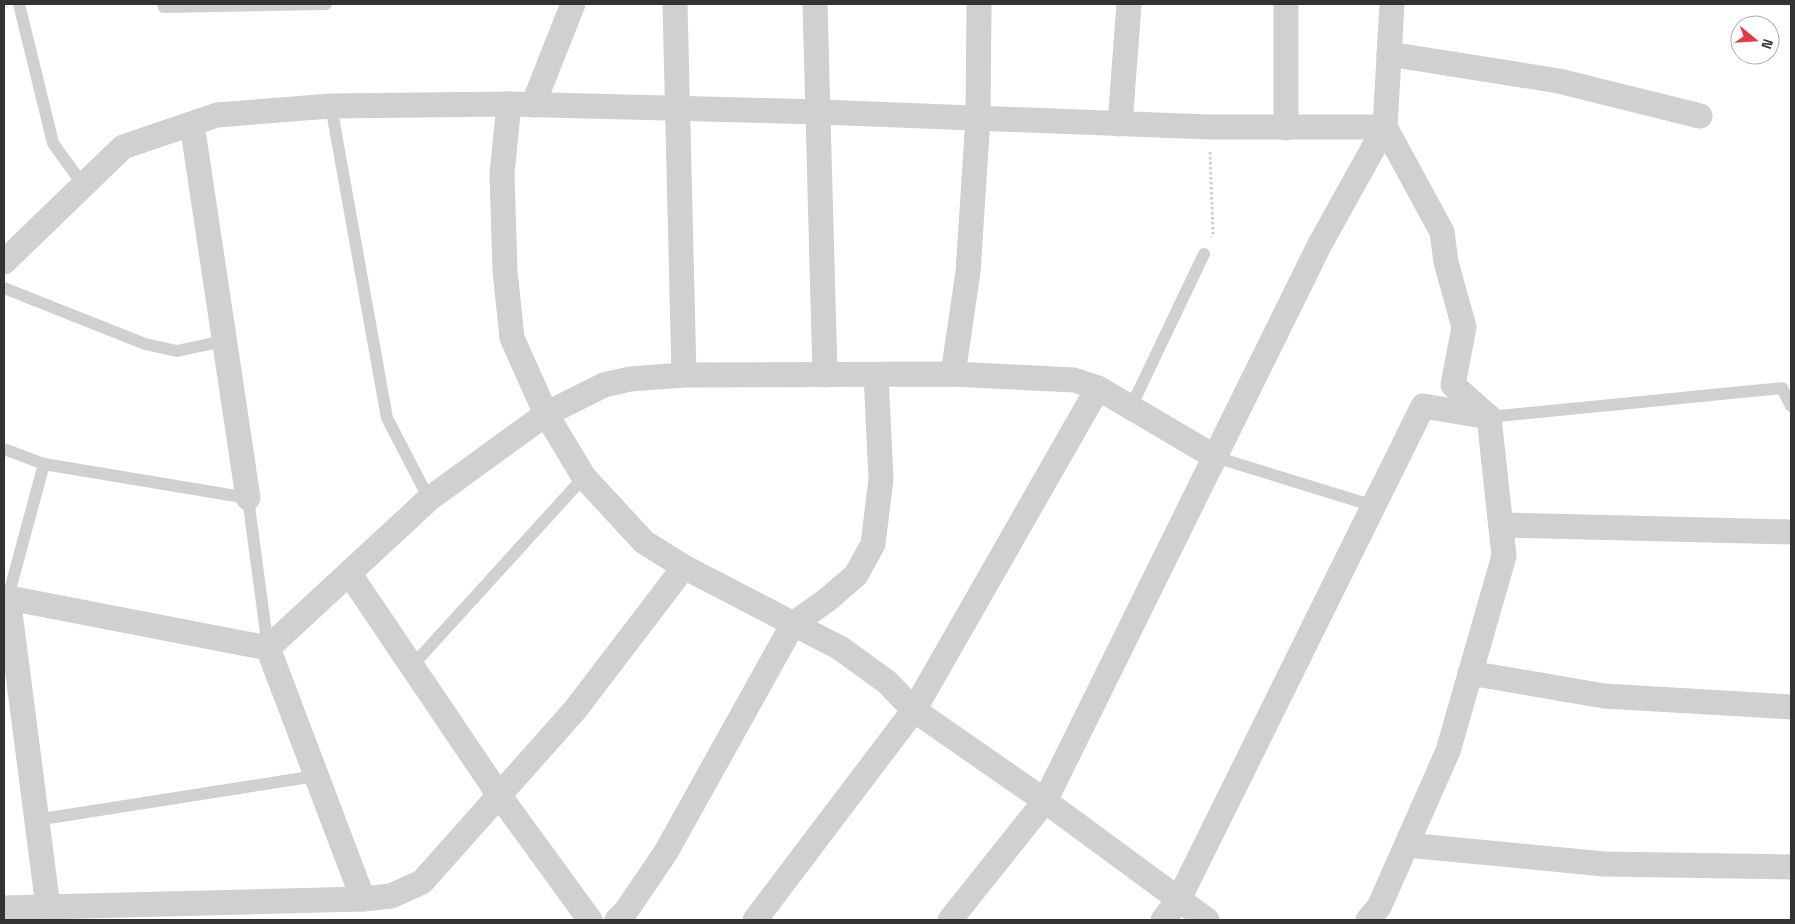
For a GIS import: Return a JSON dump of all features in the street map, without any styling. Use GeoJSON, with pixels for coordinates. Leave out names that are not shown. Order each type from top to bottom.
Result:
{"type":"FeatureCollection","features":[{"type":"Feature","properties":{"kind":"street"},"geometry":{"type":"LineString","coordinates":[[573,4],[521,105],[502,174],[505,271],[512,338],[546,414],[584,478],[644,542],[684,567],[840,648],[887,682],[914,710],[1045,801],[1207,920]]}},
{"type":"Feature","properties":{"kind":"street"},"geometry":{"type":"LineString","coordinates":[[675,4],[684,375]]}},
{"type":"Feature","properties":{"kind":"street"},"geometry":{"type":"LineString","coordinates":[[815,4],[825,375]]}},
{"type":"Feature","properties":{"kind":"street"},"geometry":{"type":"LineString","coordinates":[[953,374],[968,272],[978,118],[979,4]]}},
{"type":"Feature","properties":{"kind":"street"},"geometry":{"type":"LineString","coordinates":[[1120,124],[1129,4]]}},
{"type":"Feature","properties":{"kind":"street"},"geometry":{"type":"LineString","coordinates":[[1286,4],[1286,128]]}},
{"type":"Feature","properties":{"kind":"street"},"geometry":{"type":"LineString","coordinates":[[950,920],[1045,801],[1320,244],[1385,127],[1392,4]]}},
{"type":"Feature","properties":{"kind":"street"},"geometry":{"type":"LineString","coordinates":[[1389,54],[1559,81],[1700,116]]}},
{"type":"Feature","properties":{"kind":"street"},"geometry":{"type":"LineString","coordinates":[[4,262],[123,147],[217,115],[331,106],[521,105],[818,112],[1208,127],[1385,127]]}},
{"type":"Feature","properties":{"kind":"street"},"geometry":{"type":"LineString","coordinates":[[192,124],[248,498]]}},
{"type":"Feature","properties":{"kind":"street"},"geometry":{"type":"LineString","coordinates":[[1368,920],[1379,907],[1448,751],[1504,556],[1489,416],[1453,386],[1464,327],[1446,262],[1442,232],[1385,127]]}},
{"type":"Feature","properties":{"kind":"street"},"geometry":{"type":"LineString","coordinates":[[268,648],[429,499],[546,414],[604,385],[630,379],[684,375],[953,374],[1074,380],[1098,388],[1215,457]]}},
{"type":"Feature","properties":{"kind":"street"},"geometry":{"type":"LineString","coordinates":[[617,920],[626,911],[666,852],[793,624],[827,600],[856,576],[873,544],[881,479],[876,375]]}},
{"type":"Feature","properties":{"kind":"street"},"geometry":{"type":"LineString","coordinates":[[755,920],[914,710],[1098,388]]}},
{"type":"Feature","properties":{"kind":"street"},"geometry":{"type":"LineString","coordinates":[[1163,920],[1179,899],[1423,406],[1489,416]]}},
{"type":"Feature","properties":{"kind":"street"},"geometry":{"type":"LineString","coordinates":[[1500,525],[1791,532]]}},
{"type":"Feature","properties":{"kind":"street"},"geometry":{"type":"LineString","coordinates":[[4,908],[363,899],[391,896],[422,882],[576,710],[684,567]]}},
{"type":"Feature","properties":{"kind":"street"},"geometry":{"type":"LineString","coordinates":[[349,573],[499,795],[590,920]]}},
{"type":"Feature","properties":{"kind":"street"},"geometry":{"type":"LineString","coordinates":[[48,907],[6,597],[268,648]]}},
{"type":"Feature","properties":{"kind":"street"},"geometry":{"type":"LineString","coordinates":[[268,648],[363,899]]}},
{"type":"Feature","properties":{"kind":"street"},"geometry":{"type":"LineString","coordinates":[[1470,673],[1604,696],[1791,708]]}},
{"type":"Feature","properties":{"kind":"street"},"geometry":{"type":"LineString","coordinates":[[1407,845],[1604,864],[1791,868]]}},
{"type":"Feature","properties":{"kind":"lane"},"geometry":{"type":"LineString","coordinates":[[19,4],[53,143],[83,185]]}},
{"type":"Feature","properties":{"kind":"lane"},"geometry":{"type":"LineString","coordinates":[[163,4],[164,7],[326,4]]}},
{"type":"Feature","properties":{"kind":"lane"},"geometry":{"type":"LineString","coordinates":[[331,106],[387,418],[429,499]]}},
{"type":"Feature","properties":{"kind":"lane"},"geometry":{"type":"LineString","coordinates":[[1131,407],[1204,254]]}},
{"type":"Feature","properties":{"kind":"lane"},"geometry":{"type":"LineString","coordinates":[[4,288],[145,344],[177,351],[224,342]]}},
{"type":"Feature","properties":{"kind":"lane"},"geometry":{"type":"LineString","coordinates":[[1489,416],[1782,388],[1791,406]]}},
{"type":"Feature","properties":{"kind":"lane"},"geometry":{"type":"LineString","coordinates":[[4,449],[44,464],[248,498],[268,648]]}},
{"type":"Feature","properties":{"kind":"lane"},"geometry":{"type":"LineString","coordinates":[[1215,457],[1374,506]]}},
{"type":"Feature","properties":{"kind":"lane"},"geometry":{"type":"LineString","coordinates":[[6,597],[44,464]]}},
{"type":"Feature","properties":{"kind":"lane"},"geometry":{"type":"LineString","coordinates":[[412,666],[584,478]]}},
{"type":"Feature","properties":{"kind":"lane"},"geometry":{"type":"LineString","coordinates":[[36,820],[316,776]]}},
{"type":"Feature","properties":{"kind":"path"},"geometry":{"type":"LineString","coordinates":[[1204,254],[1213,233],[1208,127]]}}]}
